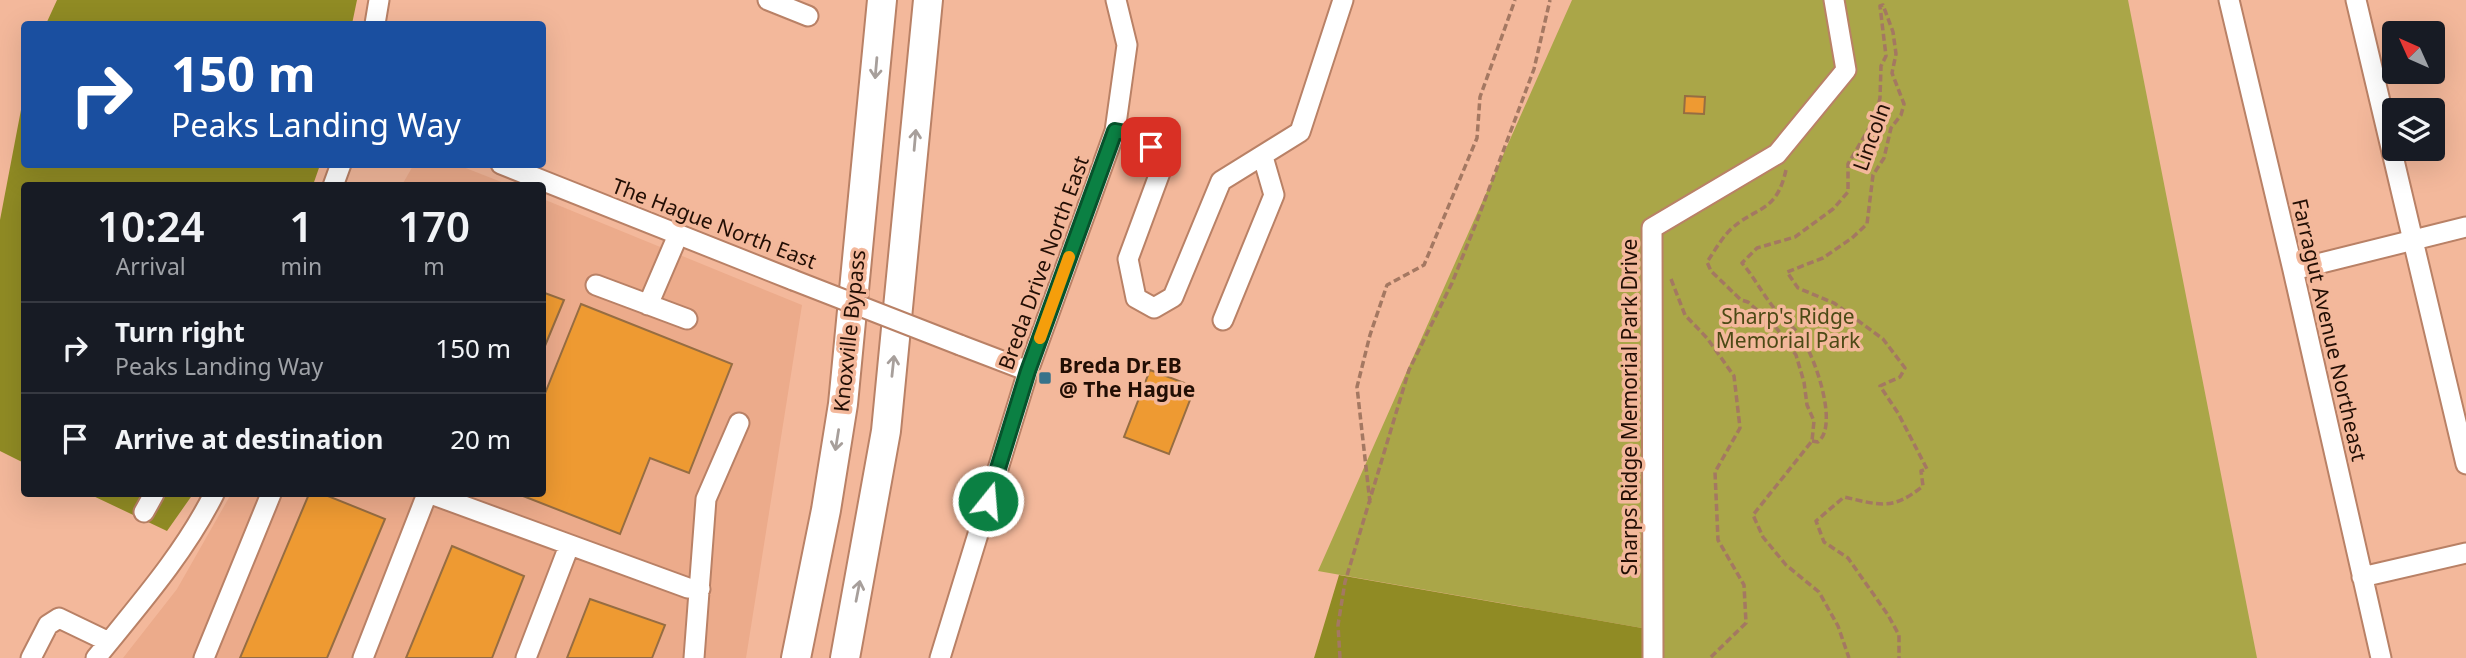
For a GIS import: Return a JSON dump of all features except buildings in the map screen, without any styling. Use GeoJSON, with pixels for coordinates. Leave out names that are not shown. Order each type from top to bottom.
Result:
{"type":"FeatureCollection","features":[{"type":"Feature","properties":{"kind":"highway","name":"Knoxville Bypass"},"geometry":{"type":"LineString","coordinates":[[796,658],[826,510],[843,404],[882,0]]}},
{"type":"Feature","properties":{"kind":"highway"},"geometry":{"type":"LineString","coordinates":[[845,658],[886,431],[928,0]]}},
{"type":"Feature","properties":{"kind":"street"},"geometry":{"type":"LineString","coordinates":[[376,21],[379,0]]}},
{"type":"Feature","properties":{"kind":"street"},"geometry":{"type":"LineString","coordinates":[[768,0],[808,16]]}},
{"type":"Feature","properties":{"kind":"street","name":"Breda Drive North East"},"geometry":{"type":"LineString","coordinates":[[940,658],[1028,371],[1115,131],[1128,45],[1116,0]]}},
{"type":"Feature","properties":{"kind":"street"},"geometry":{"type":"LineString","coordinates":[[1115,131],[1137,135],[1165,159],[1128,258],[1136,298],[1154,308],[1173,297],[1221,181],[1300,132],[1343,0]]}},
{"type":"Feature","properties":{"kind":"street","name":"Sharps Ridge Memorial Park Drive"},"geometry":{"type":"LineString","coordinates":[[1653,658],[1652,228],[1777,153],[1846,70],[1834,0]]}},
{"type":"Feature","properties":{"kind":"street"},"geometry":{"type":"LineString","coordinates":[[2356,0],[2466,464]]}},
{"type":"Feature","properties":{"kind":"street","name":"Farragut Avenue Northeast"},"geometry":{"type":"LineString","coordinates":[[2230,7],[2381,658]]}},
{"type":"Feature","properties":{"kind":"street"},"geometry":{"type":"LineString","coordinates":[[1223,320],[1274,195],[1262,157]]}},
{"type":"Feature","properties":{"kind":"street","name":"The Hague North East"},"geometry":{"type":"LineString","coordinates":[[511,168],[1028,371]]}},
{"type":"Feature","properties":{"kind":"street"},"geometry":{"type":"LineString","coordinates":[[2293,270],[2466,227]]}},
{"type":"Feature","properties":{"kind":"street"},"geometry":{"type":"LineString","coordinates":[[648,304],[678,234]]}},
{"type":"Feature","properties":{"kind":"street"},"geometry":{"type":"LineString","coordinates":[[596,285],[687,319]]}},
{"type":"Feature","properties":{"kind":"street"},"geometry":{"type":"LineString","coordinates":[[694,658],[706,499],[739,423]]}},
{"type":"Feature","properties":{"kind":"street"},"geometry":{"type":"LineString","coordinates":[[144,512],[152,497]]}},
{"type":"Feature","properties":{"kind":"street"},"geometry":{"type":"LineString","coordinates":[[96,658],[174,559],[213,497]]}},
{"type":"Feature","properties":{"kind":"street"},"geometry":{"type":"LineString","coordinates":[[204,658],[270,497]]}},
{"type":"Feature","properties":{"kind":"street"},"geometry":{"type":"LineString","coordinates":[[363,658],[428,497]]}},
{"type":"Feature","properties":{"kind":"street"},"geometry":{"type":"LineString","coordinates":[[437,497],[688,588],[699,589]]}},
{"type":"Feature","properties":{"kind":"street"},"geometry":{"type":"LineString","coordinates":[[526,658],[569,546]]}},
{"type":"Feature","properties":{"kind":"street"},"geometry":{"type":"LineString","coordinates":[[2362,578],[2466,553]]}},
{"type":"Feature","properties":{"kind":"street"},"geometry":{"type":"LineString","coordinates":[[31,658],[48,625],[59,618],[109,642]]}},
{"type":"Feature","properties":{"kind":"path"},"geometry":{"type":"LineString","coordinates":[[1370,504],[1357,387],[1370,335],[1387,285],[1424,265],[1477,138],[1480,97],[1515,0]]}},
{"type":"Feature","properties":{"kind":"path"},"geometry":{"type":"LineString","coordinates":[[1340,658],[1338,625],[1345,582],[1409,370],[1452,283],[1491,185],[1534,69],[1550,0]]}},
{"type":"Feature","properties":{"kind":"path","name":"Lincoln"},"geometry":{"type":"LineString","coordinates":[[1812,441],[1818,442],[1822,439],[1827,423],[1817,367],[1800,335],[1771,305],[1761,286],[1742,263],[1757,248],[1795,237],[1833,209],[1848,192],[1848,164],[1875,118],[1880,98],[1881,66],[1886,57],[1880,6],[1883,5],[1893,32],[1896,54],[1892,73],[1903,104],[1901,115],[1891,128],[1884,158],[1873,175],[1867,225],[1823,258],[1787,272],[1798,288],[1834,303],[1883,339],[1905,368],[1900,377],[1880,386],[1898,413],[1927,469],[1921,471],[1923,486],[1897,502],[1883,506],[1844,497],[1816,522],[1824,542],[1848,558],[1888,615],[1899,635],[1899,658]]}},
{"type":"Feature","properties":{"kind":"path"},"geometry":{"type":"LineString","coordinates":[[1777,153],[1786,167],[1783,185],[1776,198],[1732,229],[1707,262],[1711,271],[1741,300],[1748,302],[1775,326],[1796,355],[1807,405],[1814,421],[1812,441],[1753,515],[1763,537],[1786,565],[1819,592],[1838,626],[1849,658]]}},
{"type":"Feature","properties":{"kind":"path"},"geometry":{"type":"LineString","coordinates":[[1652,263],[1671,280],[1685,316],[1707,338],[1734,376],[1740,429],[1715,472],[1718,540],[1744,585],[1746,623],[1710,658]]}},
{"type":"Feature","properties":{"kind":"shaded area"},"geometry":{"type":"Polygon","coordinates":[[[57,0],[357,0],[353,21],[47,21],[57,0]]]}},
{"type":"Feature","properties":{"kind":"shaded area"},"geometry":{"type":"Polygon","coordinates":[[[21,110],[21,168],[319,168],[314,182],[21,182],[21,462],[0,451],[0,220],[21,110]]]}},
{"type":"Feature","properties":{"kind":"shaded area"},"geometry":{"type":"Polygon","coordinates":[[[412,168],[466,168],[501,182],[404,182],[412,168]]]}},
{"type":"Feature","properties":{"kind":"shaded area"},"geometry":{"type":"Polygon","coordinates":[[[546,200],[802,305],[746,658],[123,658],[177,589],[229,497],[546,497],[546,200]]]}},
{"type":"Feature","properties":{"kind":"shaded area"},"geometry":{"type":"Polygon","coordinates":[[[95,497],[191,497],[167,531],[95,497]]]}},
{"type":"Feature","properties":{"kind":"shaded area"},"geometry":{"type":"Polygon","coordinates":[[[1339,575],[1642,628],[1643,658],[1314,658],[1339,575]]]}},
{"type":"Feature","properties":{"kind":"green space","name":"Sharp's Ridge Memorial Park"},"geometry":{"type":"Polygon","coordinates":[[[1572,0],[2128,0],[2257,658],[1645,658],[1642,628],[1318,571],[1572,0]]]}},
{"type":"Feature","properties":{"kind":"slow traffic"},"geometry":{"type":"LineString","coordinates":[[1040,338],[1069,257]]}},
{"type":"Feature","properties":{"kind":"place","name":"Breda Dr EB @ The Hague"},"geometry":{"type":"Point","coordinates":[1045,378]}},
{"type":"Feature","properties":{"kind":"route"},"geometry":{"type":"LineString","coordinates":[[988,501],[1028,371],[1115,131],[1137,135],[1151,147]]}}]}
